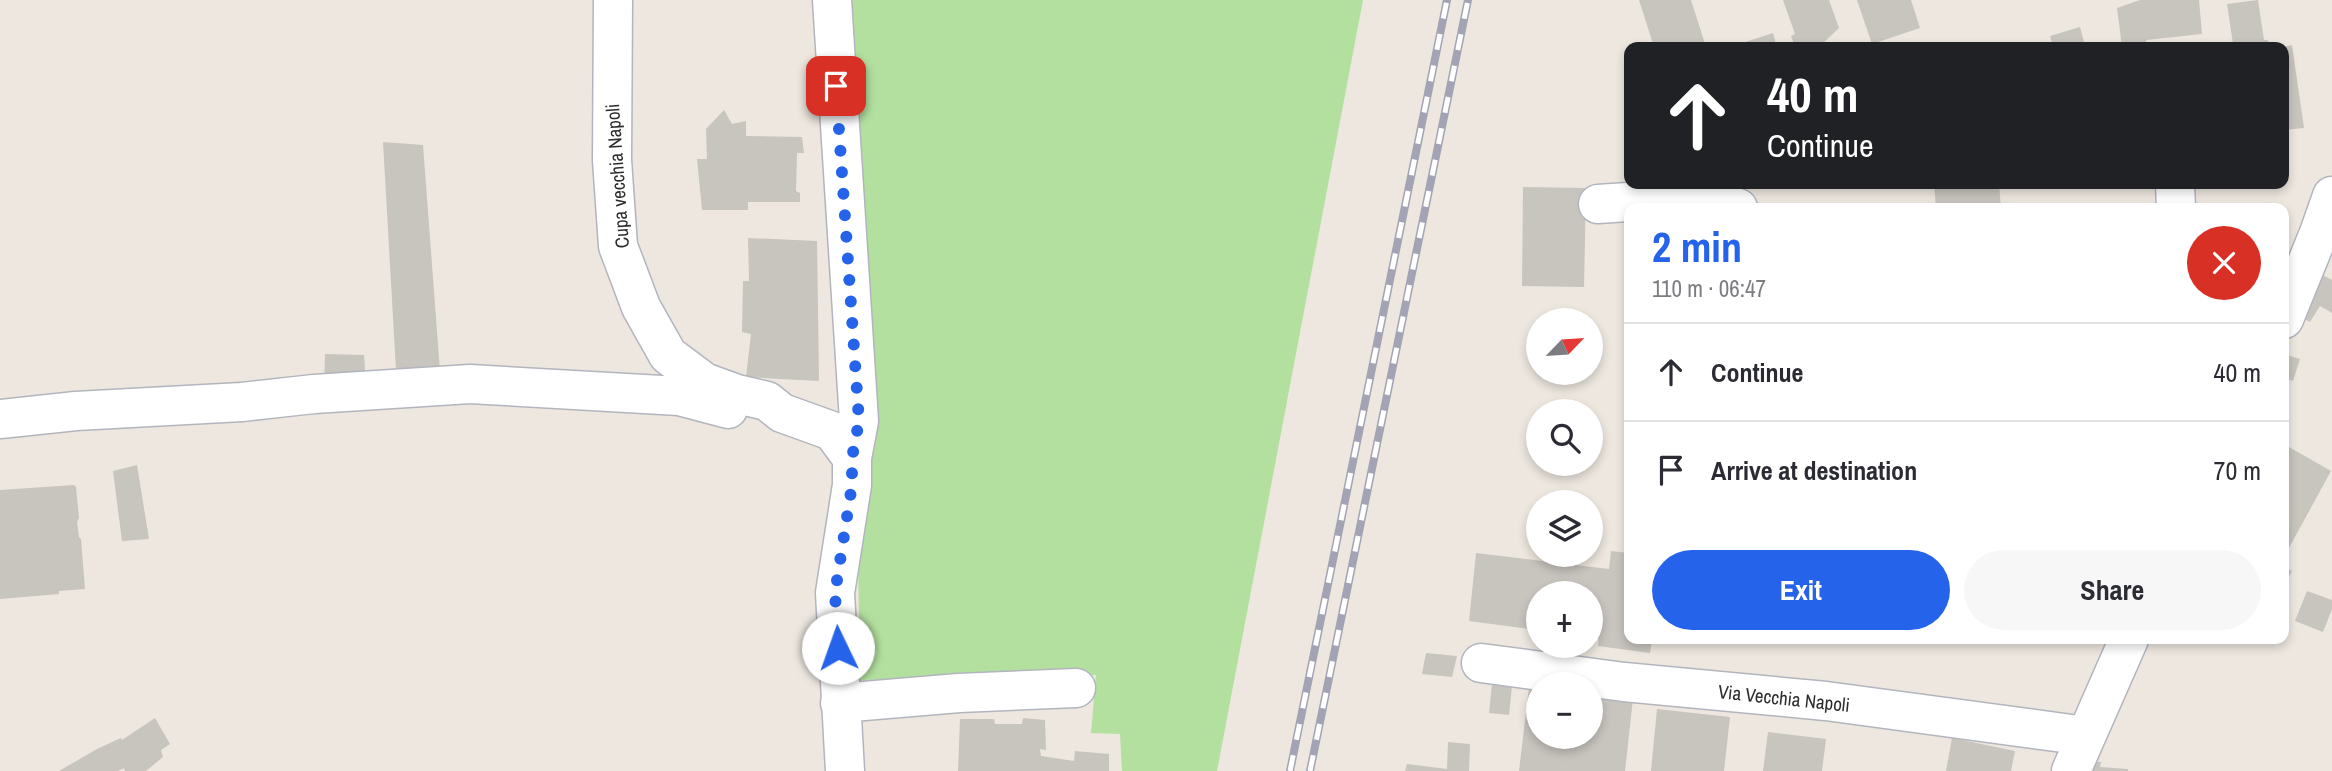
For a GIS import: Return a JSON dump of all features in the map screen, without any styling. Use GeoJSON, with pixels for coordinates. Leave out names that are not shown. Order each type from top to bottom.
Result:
{"type":"FeatureCollection","features":[{"type":"Feature","properties":{"kind":"street","name":"Cupa vecchia Napoli"},"geometry":{"type":"LineString","coordinates":[[613,0],[612,160],[618,246],[641,307],[668,355],[704,382],[767,401],[782,413],[832,431],[852,458]]}},
{"type":"Feature","properties":{"kind":"street"},"geometry":{"type":"LineString","coordinates":[[832,0],[859,421],[835,593],[845,771]]}},
{"type":"Feature","properties":{"kind":"street"},"geometry":{"type":"LineString","coordinates":[[2289,306],[2332,196]]}},
{"type":"Feature","properties":{"kind":"street"},"geometry":{"type":"LineString","coordinates":[[1598,204],[1702,197],[1722,203]]}},
{"type":"Feature","properties":{"kind":"street"},"geometry":{"type":"LineString","coordinates":[[0,419],[76,411],[242,402],[314,394],[470,384],[679,396],[728,409],[782,413]]}},
{"type":"Feature","properties":{"kind":"street"},"geometry":{"type":"LineString","coordinates":[[2070,771],[2127,644]]}},
{"type":"Feature","properties":{"kind":"street","name":"Via Vecchia Napoli"},"geometry":{"type":"LineString","coordinates":[[1481,663],[1624,682],[1826,701],[2086,736]]}},
{"type":"Feature","properties":{"kind":"street"},"geometry":{"type":"LineString","coordinates":[[840,703],[960,692],[1076,688]]}},
{"type":"Feature","properties":{"kind":"green space"},"geometry":{"type":"Polygon","coordinates":[[[844,0],[1363,0],[1217,771],[1122,771],[1120,734],[1091,733],[1096,675],[860,680],[858,560],[875,440],[844,0]]]}},
{"type":"Feature","properties":{"kind":"building"},"geometry":{"type":"Polygon","coordinates":[[[1639,0],[1691,0],[1704,42],[1652,42],[1639,0]]]}},
{"type":"Feature","properties":{"kind":"building"},"geometry":{"type":"Polygon","coordinates":[[[1783,0],[1829,0],[1839,28],[1824,42],[1793,42],[1791,36],[1795,34],[1783,0]]]}},
{"type":"Feature","properties":{"kind":"building"},"geometry":{"type":"Polygon","coordinates":[[[1857,0],[1911,0],[1920,28],[1871,42],[1857,0]]]}},
{"type":"Feature","properties":{"kind":"building"},"geometry":{"type":"Polygon","coordinates":[[[2140,0],[2199,0],[2202,34],[2147,42],[2121,42],[2117,8],[2140,0]]]}},
{"type":"Feature","properties":{"kind":"building"},"geometry":{"type":"Polygon","coordinates":[[[2258,0],[2264,40],[2268,42],[2233,42],[2227,4],[2258,0]]]}},
{"type":"Feature","properties":{"kind":"building"},"geometry":{"type":"Polygon","coordinates":[[[2080,27],[2084,42],[2052,42],[2050,36],[2080,27]]]}},
{"type":"Feature","properties":{"kind":"building"},"geometry":{"type":"Polygon","coordinates":[[[1773,33],[1776,42],[1745,42],[1773,33]]]}},
{"type":"Feature","properties":{"kind":"building"},"geometry":{"type":"Polygon","coordinates":[[[2292,45],[2304,128],[2289,130],[2289,46],[2292,45]]]}},
{"type":"Feature","properties":{"kind":"building"},"geometry":{"type":"Polygon","coordinates":[[[724,110],[732,124],[746,121],[746,136],[802,137],[804,153],[797,153],[796,191],[800,193],[800,202],[748,202],[748,210],[702,210],[697,159],[707,159],[706,129],[724,110]]]}},
{"type":"Feature","properties":{"kind":"building"},"geometry":{"type":"Polygon","coordinates":[[[383,142],[423,145],[440,371],[396,370],[383,142]]]}},
{"type":"Feature","properties":{"kind":"building"},"geometry":{"type":"Polygon","coordinates":[[[1523,187],[1586,188],[1584,287],[1522,286],[1523,187]]]}},
{"type":"Feature","properties":{"kind":"building"},"geometry":{"type":"Polygon","coordinates":[[[1934,189],[1999,189],[2001,203],[1936,203],[1934,189]]]}},
{"type":"Feature","properties":{"kind":"building"},"geometry":{"type":"Polygon","coordinates":[[[748,238],[817,241],[819,381],[746,377],[751,334],[742,332],[743,281],[749,281],[748,238]]]}},
{"type":"Feature","properties":{"kind":"building"},"geometry":{"type":"Polygon","coordinates":[[[2319,273],[2332,280],[2332,313],[2320,306],[2310,322],[2300,316],[2319,273]]]}},
{"type":"Feature","properties":{"kind":"building"},"geometry":{"type":"Polygon","coordinates":[[[325,354],[364,355],[366,385],[324,386],[325,354]]]}},
{"type":"Feature","properties":{"kind":"building"},"geometry":{"type":"Polygon","coordinates":[[[2289,356],[2300,359],[2293,381],[2289,380],[2289,356]]]}},
{"type":"Feature","properties":{"kind":"building"},"geometry":{"type":"Polygon","coordinates":[[[2289,447],[2331,471],[2289,548],[2289,447]]]}},
{"type":"Feature","properties":{"kind":"building"},"geometry":{"type":"Polygon","coordinates":[[[137,465],[149,539],[122,541],[113,471],[137,465]]]}},
{"type":"Feature","properties":{"kind":"building"},"geometry":{"type":"Polygon","coordinates":[[[74,485],[85,589],[0,599],[0,490],[74,485]]]}},
{"type":"Feature","properties":{"kind":"building"},"geometry":{"type":"Polygon","coordinates":[[[1611,551],[1624,552],[1624,644],[1651,644],[1650,653],[1603,647],[1603,581],[1526,581],[1526,628],[1469,621],[1476,553],[1526,559],[1526,567],[1609,569],[1611,551]]]}},
{"type":"Feature","properties":{"kind":"building"},"geometry":{"type":"Polygon","coordinates":[[[2307,591],[2332,600],[2332,609],[2323,632],[2295,621],[2307,591]]]}},
{"type":"Feature","properties":{"kind":"building"},"geometry":{"type":"Polygon","coordinates":[[[1426,653],[1457,656],[1452,677],[1422,674],[1426,653]]]}},
{"type":"Feature","properties":{"kind":"building"},"geometry":{"type":"Polygon","coordinates":[[[1493,674],[1513,676],[1509,715],[1489,713],[1493,674]]]}},
{"type":"Feature","properties":{"kind":"building"},"geometry":{"type":"Polygon","coordinates":[[[1603,695],[1633,699],[1625,771],[1519,771],[1526,712],[1526,749],[1603,749],[1603,695]]]}},
{"type":"Feature","properties":{"kind":"building"},"geometry":{"type":"Polygon","coordinates":[[[1657,709],[1730,717],[1724,771],[1651,771],[1657,709]]]}},
{"type":"Feature","properties":{"kind":"building"},"geometry":{"type":"Polygon","coordinates":[[[155,718],[170,744],[161,750],[163,757],[146,771],[125,771],[124,768],[118,771],[59,771],[97,749],[121,738],[122,740],[155,718]]]}},
{"type":"Feature","properties":{"kind":"building"},"geometry":{"type":"Polygon","coordinates":[[[1023,718],[1045,720],[1046,750],[1040,749],[1041,756],[1074,761],[1075,751],[1109,754],[1109,771],[958,771],[960,719],[994,719],[995,724],[1022,724],[1023,718]]]}},
{"type":"Feature","properties":{"kind":"building"},"geometry":{"type":"Polygon","coordinates":[[[1768,732],[1826,739],[1822,771],[1763,771],[1768,732]]]}},
{"type":"Feature","properties":{"kind":"building"},"geometry":{"type":"Polygon","coordinates":[[[1952,738],[2015,751],[2011,771],[1946,771],[1952,738]]]}},
{"type":"Feature","properties":{"kind":"building"},"geometry":{"type":"Polygon","coordinates":[[[1448,742],[1470,744],[1469,771],[1405,771],[1407,764],[1447,769],[1448,742]]]}},
{"type":"Feature","properties":{"kind":"building"},"geometry":{"type":"Polygon","coordinates":[[[2084,761],[2101,762],[2100,767],[2128,771],[2083,771],[2084,761]]]}},
{"type":"Feature","properties":{"kind":"railway"},"geometry":{"type":"LineString","coordinates":[[1290,771],[1447,0]]}},
{"type":"Feature","properties":{"kind":"railway"},"geometry":{"type":"LineString","coordinates":[[1310,771],[1468,0]]}},
{"type":"Feature","properties":{"kind":"route"},"geometry":{"type":"LineString","coordinates":[[836,86],[859,421],[835,593],[838,648]]}}]}
